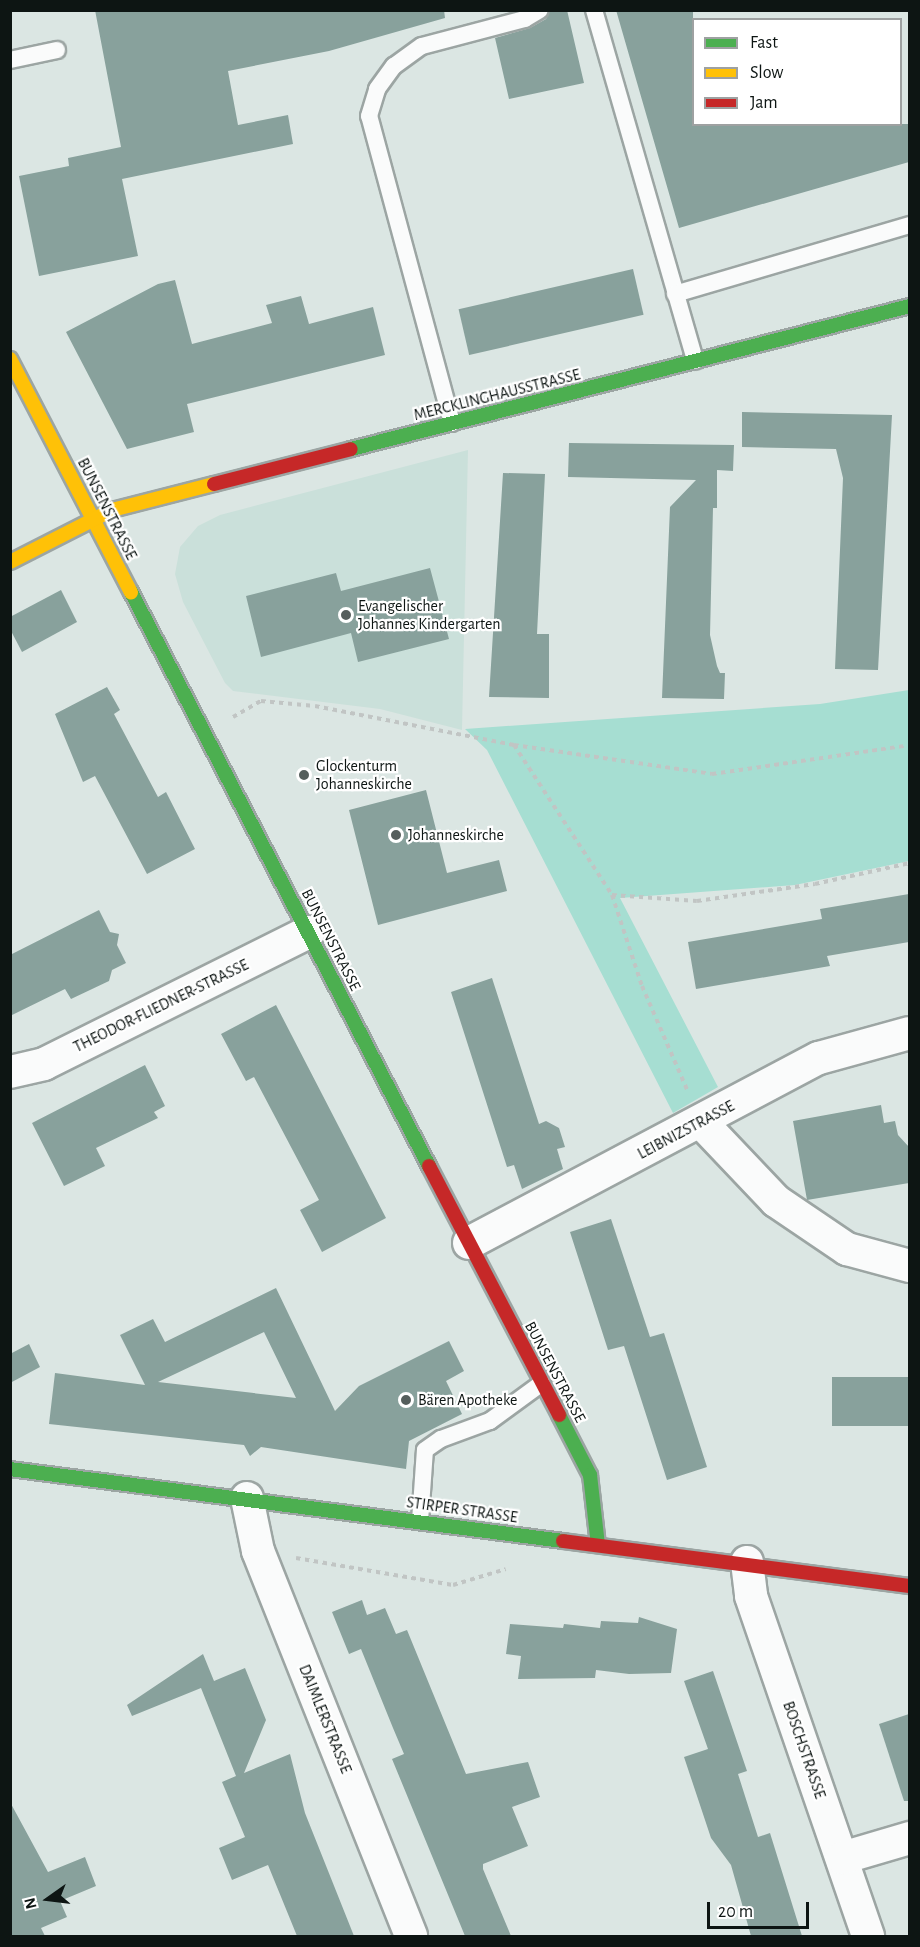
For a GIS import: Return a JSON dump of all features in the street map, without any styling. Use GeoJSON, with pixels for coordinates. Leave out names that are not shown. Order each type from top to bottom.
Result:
{"type":"FeatureCollection","features":[{"type":"Feature","properties":{"kind":"street","name":"MERCKLINGHAUSSTRASSE"},"geometry":{"type":"LineString","coordinates":[[10,562],[93,519],[123,507],[909,306]]}},
{"type":"Feature","properties":{"kind":"street","name":"BUNSENSTRASSE"},"geometry":{"type":"LineString","coordinates":[[10,359],[590,1475],[598,1545]]}},
{"type":"Feature","properties":{"kind":"street","name":"THEODOR-FLIEDNER-STRASSE"},"geometry":{"type":"LineString","coordinates":[[10,1072],[45,1064],[309,933]]}},
{"type":"Feature","properties":{"kind":"street","name":"LEIBNIZSTRASSE"},"geometry":{"type":"LineString","coordinates":[[469,1243],[819,1058],[909,1033]]}},
{"type":"Feature","properties":{"kind":"street"},"geometry":{"type":"LineString","coordinates":[[701,1122],[776,1201],[847,1249],[909,1266]]}},
{"type":"Feature","properties":{"kind":"street","name":"STIRPER STRASSE"},"geometry":{"type":"LineString","coordinates":[[10,1469],[747,1562],[909,1586]]}},
{"type":"Feature","properties":{"kind":"street","name":"DAIMLERSTRASSE"},"geometry":{"type":"LineString","coordinates":[[247,1498],[258,1551],[411,1936]]}},
{"type":"Feature","properties":{"kind":"street","name":"BOSCHSTRASSE"},"geometry":{"type":"LineString","coordinates":[[747,1562],[751,1596],[868,1936]]}},
{"type":"Feature","properties":{"kind":"street"},"geometry":{"type":"LineString","coordinates":[[842,1858],[909,1838]]}},
{"type":"Feature","properties":{"kind":"lane"},"geometry":{"type":"LineString","coordinates":[[452,423],[369,116],[377,89],[394,66],[422,46],[525,19],[540,10]]}},
{"type":"Feature","properties":{"kind":"lane"},"geometry":{"type":"LineString","coordinates":[[594,10],[695,361]]}},
{"type":"Feature","properties":{"kind":"lane"},"geometry":{"type":"LineString","coordinates":[[10,60],[57,50]]}},
{"type":"Feature","properties":{"kind":"lane"},"geometry":{"type":"LineString","coordinates":[[675,294],[909,225]]}},
{"type":"Feature","properties":{"kind":"lane"},"geometry":{"type":"LineString","coordinates":[[420,1521],[425,1450],[441,1439],[490,1421],[542,1383]]}},
{"type":"Feature","properties":{"kind":"path"},"geometry":{"type":"LineString","coordinates":[[205,734],[261,701],[315,706],[514,745],[712,774],[909,745]]}},
{"type":"Feature","properties":{"kind":"path"},"geometry":{"type":"LineString","coordinates":[[514,745],[612,895],[642,986],[701,1122]]}},
{"type":"Feature","properties":{"kind":"path"},"geometry":{"type":"LineString","coordinates":[[612,895],[697,901],[815,884],[909,862]]}},
{"type":"Feature","properties":{"kind":"shaded area"},"geometry":{"type":"Polygon","coordinates":[[[468,450],[462,730],[380,709],[233,691],[225,683],[183,602],[175,574],[180,547],[198,526],[220,515],[468,450]]]}},
{"type":"Feature","properties":{"kind":"green space"},"geometry":{"type":"Polygon","coordinates":[[[909,690],[909,861],[795,885],[620,898],[718,1087],[673,1113],[487,750],[465,729],[820,704],[909,690]]]}},
{"type":"Feature","properties":{"kind":"building"},"geometry":{"type":"Polygon","coordinates":[[[95,10],[444,10],[445,18],[329,51],[228,71],[238,125],[288,115],[293,144],[122,179],[138,256],[39,276],[19,176],[69,166],[68,158],[121,147],[95,10]]]}},
{"type":"Feature","properties":{"kind":"building"},"geometry":{"type":"Polygon","coordinates":[[[550,10],[567,10],[584,83],[509,99],[495,38],[530,28],[546,19],[550,10]]]}},
{"type":"Feature","properties":{"kind":"building"},"geometry":{"type":"Polygon","coordinates":[[[616,10],[693,10],[692,126],[902,126],[902,124],[909,124],[909,162],[679,228],[616,10]]]}},
{"type":"Feature","properties":{"kind":"building"},"geometry":{"type":"Polygon","coordinates":[[[633,269],[644,315],[469,355],[459,309],[633,269]]]}},
{"type":"Feature","properties":{"kind":"building"},"geometry":{"type":"Polygon","coordinates":[[[175,280],[192,344],[272,323],[266,305],[301,296],[309,324],[373,307],[385,355],[187,404],[194,432],[127,449],[66,332],[158,284],[175,280]]]}},
{"type":"Feature","properties":{"kind":"building"},"geometry":{"type":"Polygon","coordinates":[[[742,412],[892,415],[878,670],[835,669],[843,478],[836,449],[742,447],[742,412]]]}},
{"type":"Feature","properties":{"kind":"building"},"geometry":{"type":"Polygon","coordinates":[[[569,443],[734,445],[733,471],[717,470],[717,508],[713,508],[710,635],[717,666],[720,673],[725,673],[724,699],[662,698],[670,507],[696,480],[568,477],[569,443]]]}},
{"type":"Feature","properties":{"kind":"building"},"geometry":{"type":"Polygon","coordinates":[[[503,473],[545,474],[537,634],[549,634],[549,698],[489,697],[503,473]]]}},
{"type":"Feature","properties":{"kind":"building","name":"Evangelischer Johannes Kindergarten"},"geometry":{"type":"Polygon","coordinates":[[[430,568],[449,639],[358,662],[351,633],[261,657],[246,596],[336,573],[341,591],[430,568]]]}},
{"type":"Feature","properties":{"kind":"building"},"geometry":{"type":"Polygon","coordinates":[[[61,590],[77,622],[22,652],[10,629],[10,617],[61,590]]]}},
{"type":"Feature","properties":{"kind":"building"},"geometry":{"type":"Polygon","coordinates":[[[107,687],[120,710],[114,714],[158,797],[166,792],[195,849],[147,874],[95,776],[83,782],[55,714],[107,687]]]}},
{"type":"Feature","properties":{"kind":"building","name":"Johanneskirche"},"geometry":{"type":"Polygon","coordinates":[[[426,790],[447,873],[499,860],[507,891],[378,925],[349,810],[426,790]]]}},
{"type":"Feature","properties":{"kind":"building"},"geometry":{"type":"Polygon","coordinates":[[[909,894],[909,942],[827,956],[830,966],[696,989],[688,942],[822,919],[820,909],[909,894]]]}},
{"type":"Feature","properties":{"kind":"building"},"geometry":{"type":"Polygon","coordinates":[[[99,910],[110,932],[119,934],[117,945],[126,963],[112,970],[109,981],[71,999],[65,989],[10,1016],[10,955],[99,910]]]}},
{"type":"Feature","properties":{"kind":"building"},"geometry":{"type":"Polygon","coordinates":[[[492,978],[539,1124],[546,1121],[559,1128],[565,1147],[557,1149],[563,1169],[522,1189],[514,1165],[507,1167],[451,992],[492,978]]]}},
{"type":"Feature","properties":{"kind":"building"},"geometry":{"type":"Polygon","coordinates":[[[276,1005],[386,1218],[322,1252],[300,1210],[319,1200],[254,1077],[246,1081],[221,1034],[276,1005]]]}},
{"type":"Feature","properties":{"kind":"building"},"geometry":{"type":"Polygon","coordinates":[[[145,1065],[165,1106],[154,1112],[158,1118],[96,1148],[105,1166],[64,1186],[32,1123],[145,1065]]]}},
{"type":"Feature","properties":{"kind":"building"},"geometry":{"type":"Polygon","coordinates":[[[881,1105],[884,1123],[895,1121],[898,1135],[909,1147],[909,1183],[807,1200],[793,1121],[881,1105]]]}},
{"type":"Feature","properties":{"kind":"building"},"geometry":{"type":"Polygon","coordinates":[[[611,1219],[650,1337],[664,1333],[707,1467],[667,1480],[624,1346],[608,1350],[570,1232],[611,1219]]]}},
{"type":"Feature","properties":{"kind":"building"},"geometry":{"type":"Polygon","coordinates":[[[276,1288],[335,1411],[359,1386],[449,1341],[464,1371],[446,1381],[462,1414],[409,1441],[406,1469],[261,1447],[250,1456],[244,1445],[49,1424],[55,1373],[145,1385],[120,1335],[153,1319],[165,1342],[276,1288]],[[264,1332],[158,1382],[296,1398],[264,1332]]]}},
{"type":"Feature","properties":{"kind":"building"},"geometry":{"type":"Polygon","coordinates":[[[29,1344],[40,1367],[10,1383],[10,1354],[29,1344]]]}},
{"type":"Feature","properties":{"kind":"building"},"geometry":{"type":"Polygon","coordinates":[[[832,1377],[909,1377],[909,1426],[832,1426],[832,1377]]]}},
{"type":"Feature","properties":{"kind":"building"},"geometry":{"type":"Polygon","coordinates":[[[362,1600],[367,1615],[385,1608],[396,1634],[407,1630],[466,1774],[528,1762],[540,1797],[512,1807],[528,1846],[483,1864],[483,1869],[511,1936],[465,1936],[392,1759],[404,1754],[361,1649],[349,1654],[332,1612],[362,1600]]]}},
{"type":"Feature","properties":{"kind":"building"},"geometry":{"type":"Polygon","coordinates":[[[639,1617],[677,1629],[671,1673],[629,1674],[596,1670],[595,1678],[518,1679],[521,1656],[506,1654],[510,1624],[563,1628],[564,1624],[600,1628],[601,1621],[638,1623],[639,1617]]]}},
{"type":"Feature","properties":{"kind":"building"},"geometry":{"type":"Polygon","coordinates":[[[203,1654],[214,1681],[245,1668],[266,1720],[244,1773],[290,1754],[305,1813],[354,1936],[297,1936],[268,1865],[232,1880],[219,1848],[245,1837],[222,1782],[236,1776],[201,1688],[132,1716],[127,1705],[203,1654]]]}},
{"type":"Feature","properties":{"kind":"building"},"geometry":{"type":"Polygon","coordinates":[[[713,1671],[747,1771],[738,1774],[758,1837],[770,1833],[802,1936],[751,1936],[731,1865],[711,1838],[684,1757],[708,1749],[684,1681],[713,1671]]]}},
{"type":"Feature","properties":{"kind":"building"},"geometry":{"type":"Polygon","coordinates":[[[909,1714],[909,1801],[904,1801],[879,1724],[909,1714]]]}},
{"type":"Feature","properties":{"kind":"building"},"geometry":{"type":"Polygon","coordinates":[[[10,1802],[48,1872],[85,1857],[96,1886],[60,1901],[67,1917],[41,1928],[45,1936],[10,1936],[10,1802]]]}},
{"type":"Feature","properties":{"kind":"traffic: fast"},"geometry":{"type":"LineString","coordinates":[[351,449],[910,306]]}},
{"type":"Feature","properties":{"kind":"traffic: fast"},"geometry":{"type":"LineString","coordinates":[[131,592],[429,1166]]}},
{"type":"Feature","properties":{"kind":"traffic: fast"},"geometry":{"type":"LineString","coordinates":[[559,1415],[590,1475],[598,1545]]}},
{"type":"Feature","properties":{"kind":"traffic: fast"},"geometry":{"type":"LineString","coordinates":[[10,1469],[563,1541]]}},
{"type":"Feature","properties":{"kind":"traffic: slow"},"geometry":{"type":"LineString","coordinates":[[10,359],[131,592]]}},
{"type":"Feature","properties":{"kind":"traffic: slow"},"geometry":{"type":"LineString","coordinates":[[10,562],[112,510],[214,484]]}},
{"type":"Feature","properties":{"kind":"traffic: jam"},"geometry":{"type":"LineString","coordinates":[[214,484],[351,449]]}},
{"type":"Feature","properties":{"kind":"traffic: jam"},"geometry":{"type":"LineString","coordinates":[[429,1166],[559,1415]]}},
{"type":"Feature","properties":{"kind":"traffic: jam"},"geometry":{"type":"LineString","coordinates":[[563,1541],[910,1586]]}},
{"type":"Feature","properties":{"kind":"place","name":"Evangelischer Johannes Kindergarten"},"geometry":{"type":"Point","coordinates":[346,615]}},
{"type":"Feature","properties":{"kind":"place","name":"Glockenturm Johanneskirche"},"geometry":{"type":"Point","coordinates":[304,775]}},
{"type":"Feature","properties":{"kind":"place","name":"Johanneskirche"},"geometry":{"type":"Point","coordinates":[396,835]}},
{"type":"Feature","properties":{"kind":"place","name":"Bären Apotheke"},"geometry":{"type":"Point","coordinates":[406,1400]}}]}
